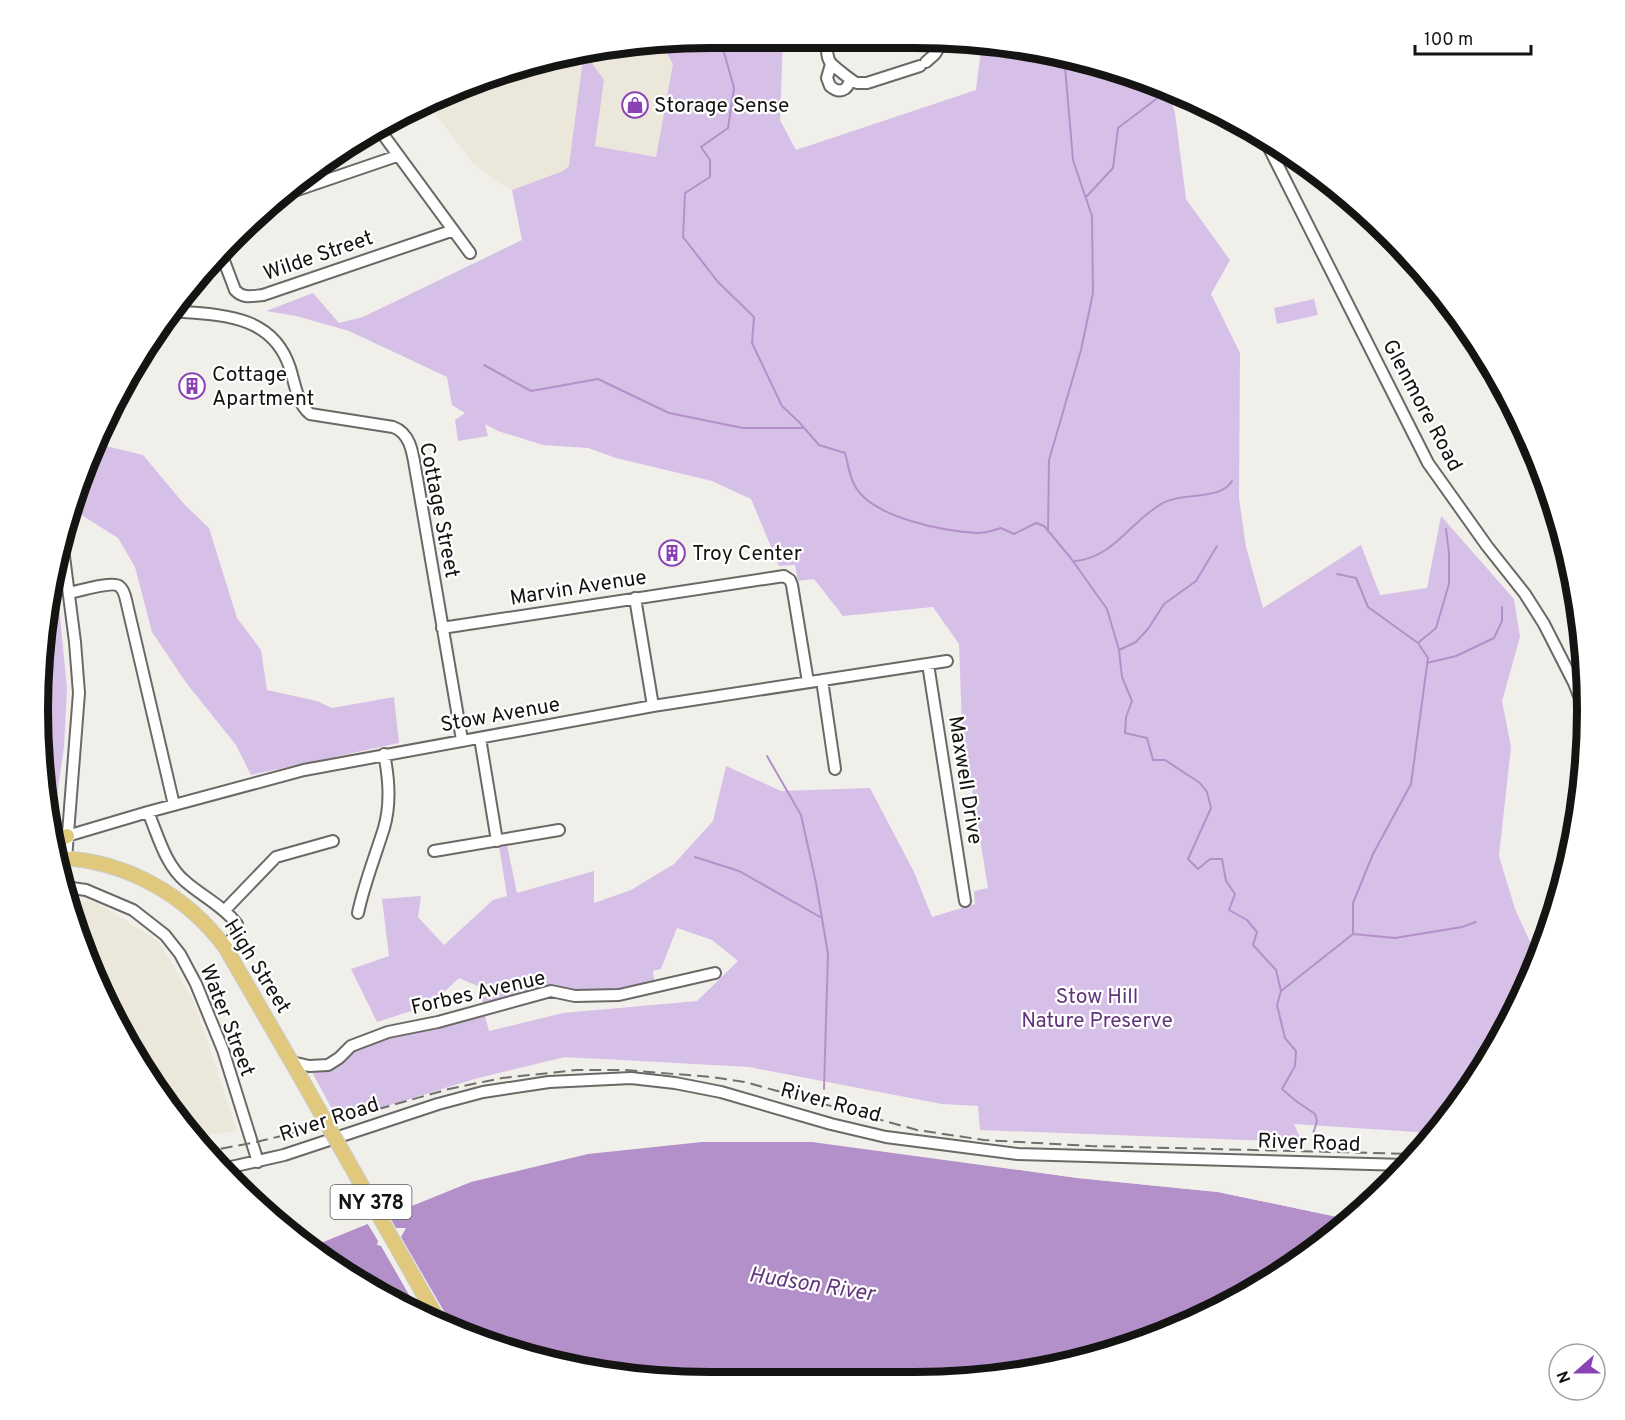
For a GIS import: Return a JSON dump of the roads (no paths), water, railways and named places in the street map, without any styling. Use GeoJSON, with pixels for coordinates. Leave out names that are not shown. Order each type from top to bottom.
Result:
{"type":"FeatureCollection","features":[{"type":"Feature","properties":{"kind":"main road","name":"High Street"},"geometry":{"type":"LineString","coordinates":[[66,859],[104,865],[150,882],[192,910],[215,933],[225,946],[292,1062],[433,1311]]}},
{"type":"Feature","properties":{"kind":"street"},"geometry":{"type":"LineString","coordinates":[[827,48],[831,64],[858,83],[923,64],[935,54],[937,49]]}},
{"type":"Feature","properties":{"kind":"street"},"geometry":{"type":"LineString","coordinates":[[831,64],[827,78],[830,86],[836,90],[844,90],[848,87],[850,79]]}},
{"type":"Feature","properties":{"kind":"street"},"geometry":{"type":"LineString","coordinates":[[383,135],[451,231],[470,253]]}},
{"type":"Feature","properties":{"kind":"street","name":"Glenmore Road"},"geometry":{"type":"LineString","coordinates":[[1272,153],[1428,463],[1487,546],[1525,594],[1544,624],[1577,689]]}},
{"type":"Feature","properties":{"kind":"street"},"geometry":{"type":"LineString","coordinates":[[303,188],[397,156]]}},
{"type":"Feature","properties":{"kind":"street","name":"Wilde Street"},"geometry":{"type":"LineString","coordinates":[[224,261],[235,290],[248,297],[263,295],[451,231]]}},
{"type":"Feature","properties":{"kind":"street","name":"Cottage Street"},"geometry":{"type":"LineString","coordinates":[[181,312],[228,318],[258,326],[268,333],[283,353],[298,397],[310,414],[393,427],[404,432],[411,447],[462,740]]}},
{"type":"Feature","properties":{"kind":"street"},"geometry":{"type":"LineString","coordinates":[[62,839],[79,693],[65,564]]}},
{"type":"Feature","properties":{"kind":"street","name":"Marvin Avenue"},"geometry":{"type":"LineString","coordinates":[[442,628],[780,576],[790,580],[808,682]]}},
{"type":"Feature","properties":{"kind":"street"},"geometry":{"type":"LineString","coordinates":[[69,593],[116,584],[121,588],[126,600],[174,805]]}},
{"type":"Feature","properties":{"kind":"street"},"geometry":{"type":"LineString","coordinates":[[635,598],[653,706]]}},
{"type":"Feature","properties":{"kind":"street","name":"Stow Avenue"},"geometry":{"type":"LineString","coordinates":[[62,839],[148,812],[304,770],[653,706],[947,661]]}},
{"type":"Feature","properties":{"kind":"street","name":"Maxwell Drive"},"geometry":{"type":"LineString","coordinates":[[928,664],[965,901]]}},
{"type":"Feature","properties":{"kind":"street"},"geometry":{"type":"LineString","coordinates":[[822,680],[835,769]]}},
{"type":"Feature","properties":{"kind":"street"},"geometry":{"type":"LineString","coordinates":[[480,738],[497,841]]}},
{"type":"Feature","properties":{"kind":"street"},"geometry":{"type":"LineString","coordinates":[[358,913],[384,827],[388,801],[388,777],[384,754]]}},
{"type":"Feature","properties":{"kind":"street"},"geometry":{"type":"LineString","coordinates":[[148,812],[166,855],[178,874],[224,910],[237,924],[238,929],[234,938],[225,946]]}},
{"type":"Feature","properties":{"kind":"street"},"geometry":{"type":"LineString","coordinates":[[434,851],[559,830]]}},
{"type":"Feature","properties":{"kind":"street"},"geometry":{"type":"LineString","coordinates":[[224,910],[276,857],[333,841]]}},
{"type":"Feature","properties":{"kind":"street","name":"Water Street"},"geometry":{"type":"LineString","coordinates":[[73,888],[86,890],[132,910],[165,935],[180,954],[196,984],[223,1050],[258,1162]]}},
{"type":"Feature","properties":{"kind":"street","name":"Forbes Avenue"},"geometry":{"type":"LineString","coordinates":[[292,1062],[309,1066],[328,1065],[351,1046],[388,1032],[438,1022],[551,991],[575,996],[619,995],[716,974]]}},
{"type":"Feature","properties":{"kind":"street","name":"River Road"},"geometry":{"type":"LineString","coordinates":[[232,1167],[258,1162],[473,1094],[549,1082],[632,1078],[721,1092],[831,1124],[886,1137],[1018,1154],[1395,1165]]}},
{"type":"Feature","properties":{"kind":"water","name":"Hudson River"},"geometry":{"type":"Polygon","coordinates":[[[702,1142],[812,1142],[1078,1178],[1218,1192],[1340,1217],[1283,1260],[1246,1283],[1168,1322],[1128,1337],[1044,1359],[958,1371],[667,1371],[581,1359],[497,1337],[457,1322],[379,1283],[319,1244],[471,1182],[588,1154],[702,1142]]]}},
{"type":"Feature","properties":{"kind":"waterway"},"geometry":{"type":"LineString","coordinates":[[723,48],[734,88],[728,128],[701,147],[710,160],[710,177],[685,193],[683,237],[718,282],[754,317],[752,343],[782,406],[819,445],[845,453],[852,480],[862,496],[891,514],[947,530],[978,533],[1001,528],[1014,534],[1036,523],[1044,526],[1070,557],[1107,609],[1119,650],[1122,677],[1132,701],[1126,717],[1125,733],[1147,738],[1153,760],[1165,760],[1200,783],[1207,792],[1211,808],[1188,859],[1198,869],[1210,859],[1222,859],[1226,881],[1235,894],[1229,910],[1247,920],[1257,932],[1253,945],[1276,970],[1281,991],[1277,1005],[1285,1038],[1296,1051],[1295,1066],[1282,1089],[1315,1114],[1317,1121],[1313,1134]]}},
{"type":"Feature","properties":{"kind":"waterway"},"geometry":{"type":"LineString","coordinates":[[1048,532],[1049,460],[1081,350],[1093,293],[1092,216],[1073,160],[1065,66]]}},
{"type":"Feature","properties":{"kind":"waterway"},"geometry":{"type":"LineString","coordinates":[[1087,196],[1113,168],[1118,128],[1161,95]]}},
{"type":"Feature","properties":{"kind":"waterway"},"geometry":{"type":"LineString","coordinates":[[484,365],[531,391],[598,379],[669,413],[743,428],[803,428]]}},
{"type":"Feature","properties":{"kind":"waterway"},"geometry":{"type":"LineString","coordinates":[[1075,561],[1089,558],[1112,546],[1151,510],[1163,503],[1177,498],[1216,492],[1225,488],[1232,481]]}},
{"type":"Feature","properties":{"kind":"waterway"},"geometry":{"type":"LineString","coordinates":[[1419,642],[1436,628],[1449,584],[1446,529]]}},
{"type":"Feature","properties":{"kind":"waterway"},"geometry":{"type":"LineString","coordinates":[[1119,650],[1136,642],[1148,629],[1164,604],[1196,581],[1217,546]]}},
{"type":"Feature","properties":{"kind":"waterway"},"geometry":{"type":"LineString","coordinates":[[1281,991],[1353,934],[1353,903],[1373,854],[1411,784],[1428,658],[1418,643],[1368,607],[1356,578],[1337,574]]}},
{"type":"Feature","properties":{"kind":"waterway"},"geometry":{"type":"LineString","coordinates":[[1427,663],[1456,656],[1494,638],[1502,621],[1502,607]]}},
{"type":"Feature","properties":{"kind":"waterway"},"geometry":{"type":"LineString","coordinates":[[767,756],[801,815],[816,883],[828,954],[824,1089]]}},
{"type":"Feature","properties":{"kind":"waterway"},"geometry":{"type":"LineString","coordinates":[[695,857],[739,871],[822,918]]}},
{"type":"Feature","properties":{"kind":"waterway"},"geometry":{"type":"LineString","coordinates":[[1353,934],[1395,938],[1462,927],[1476,922]]}},
{"type":"Feature","properties":{"kind":"railway"},"geometry":{"type":"LineString","coordinates":[[215,1150],[294,1133],[449,1089],[502,1078],[577,1070],[625,1070],[745,1082],[917,1130],[984,1140],[1091,1146],[1406,1154]]}},
{"type":"Feature","properties":{"kind":"place","name":"Storage Sense"},"geometry":{"type":"Point","coordinates":[635,105]}},
{"type":"Feature","properties":{"kind":"place","name":"Cottage Apartment"},"geometry":{"type":"Point","coordinates":[192,386]}},
{"type":"Feature","properties":{"kind":"place","name":"Troy Center"},"geometry":{"type":"Point","coordinates":[672,553]}},
{"type":"Feature","properties":{"kind":"park label","name":"Stow Hill Nature Preserve"},"geometry":{"type":"Point","coordinates":[1097,1008]}}]}
